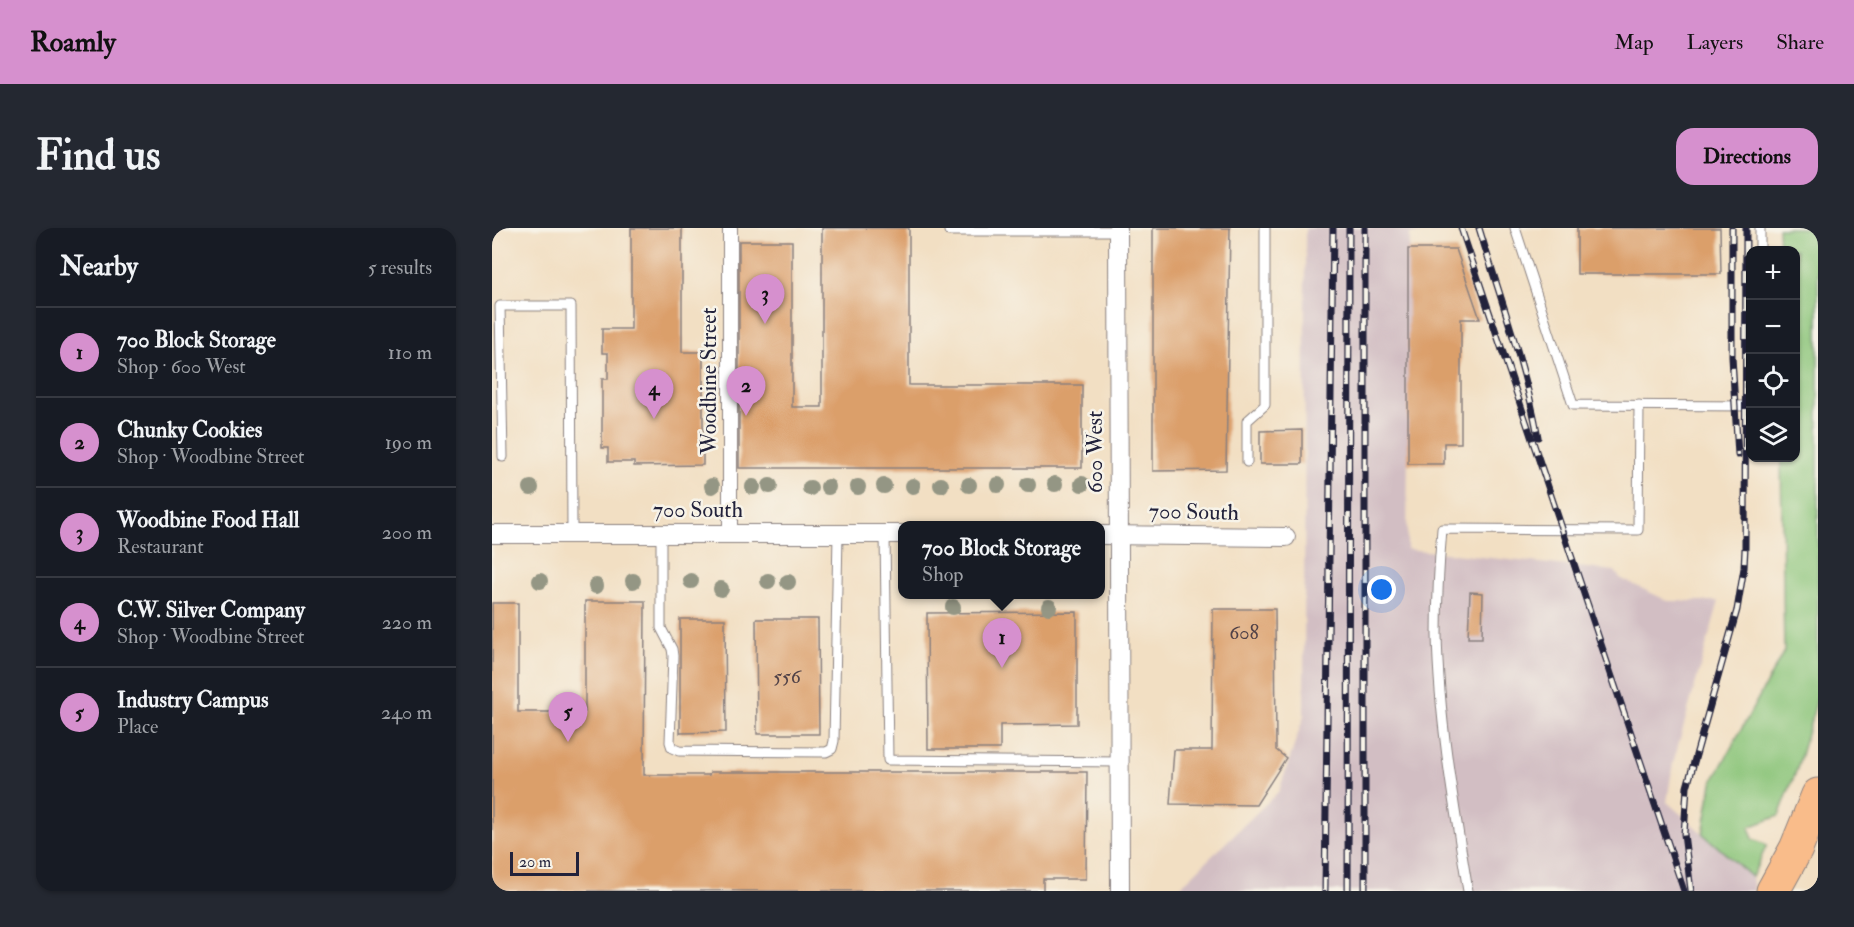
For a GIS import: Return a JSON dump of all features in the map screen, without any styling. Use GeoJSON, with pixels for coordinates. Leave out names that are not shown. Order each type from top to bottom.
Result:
{"type":"FeatureCollection","features":[{"type":"Feature","properties":{"kind":"highway"},"geometry":{"type":"LineString","coordinates":[[1773,891],[1796,849],[1818,795]]}},
{"type":"Feature","properties":{"kind":"street","name":"Woodbine Street"},"geometry":{"type":"LineString","coordinates":[[730,228],[730,534]]}},
{"type":"Feature","properties":{"kind":"street","name":"600 West"},"geometry":{"type":"LineString","coordinates":[[1118,230],[1110,535],[1120,762],[1120,891]]}},
{"type":"Feature","properties":{"kind":"street","name":"700 South"},"geometry":{"type":"LineString","coordinates":[[492,534],[894,534]]}},
{"type":"Feature","properties":{"kind":"street","name":"700 South"},"geometry":{"type":"LineString","coordinates":[[1110,535],[1286,537]]}},
{"type":"Feature","properties":{"kind":"lane"},"geometry":{"type":"LineString","coordinates":[[1247,462],[1247,421],[1265,405],[1265,228]]}},
{"type":"Feature","properties":{"kind":"lane"},"geometry":{"type":"LineString","coordinates":[[1515,228],[1573,405],[1746,406]]}},
{"type":"Feature","properties":{"kind":"lane"},"geometry":{"type":"LineString","coordinates":[[1760,228],[1760,246]]}},
{"type":"Feature","properties":{"kind":"lane"},"geometry":{"type":"LineString","coordinates":[[949,231],[1118,230]]}},
{"type":"Feature","properties":{"kind":"lane"},"geometry":{"type":"LineString","coordinates":[[503,457],[500,306],[571,306],[572,533]]}},
{"type":"Feature","properties":{"kind":"lane"},"geometry":{"type":"LineString","coordinates":[[1468,891],[1450,783],[1443,721],[1437,618],[1442,529],[1638,530],[1639,405]]}},
{"type":"Feature","properties":{"kind":"lane"},"geometry":{"type":"LineString","coordinates":[[661,534],[661,628],[672,649],[673,656],[670,742],[672,748],[679,752],[826,752],[832,749],[834,741],[838,534]]}},
{"type":"Feature","properties":{"kind":"lane"},"geometry":{"type":"LineString","coordinates":[[894,534],[888,760],[1120,762]]}},
{"type":"Feature","properties":{"kind":"shaded area"},"geometry":{"type":"Polygon","coordinates":[[[1305,228],[1472,228],[1473,230],[1410,234],[1407,549],[1615,571],[1620,578],[1668,601],[1719,601],[1673,763],[1667,802],[1752,877],[1754,891],[1176,891],[1279,791],[1304,716],[1305,228]]]}},
{"type":"Feature","properties":{"kind":"green space"},"geometry":{"type":"Polygon","coordinates":[[[1778,228],[1818,228],[1818,696],[1797,769],[1779,816],[1749,827],[1753,839],[1767,845],[1752,877],[1703,834],[1712,783],[1784,651],[1781,462],[1800,462],[1800,246],[1779,246],[1778,228]]]}},
{"type":"Feature","properties":{"kind":"building"},"geometry":{"type":"Polygon","coordinates":[[[631,228],[682,228],[682,352],[703,352],[703,465],[634,466],[634,462],[608,462],[608,448],[602,448],[602,379],[608,379],[608,353],[602,353],[602,329],[631,329],[631,228]]]}},
{"type":"Feature","properties":{"kind":"building"},"geometry":{"type":"Polygon","coordinates":[[[822,228],[909,228],[909,385],[1082,385],[1082,468],[739,468],[739,241],[792,241],[792,407],[822,407],[822,228]]]}},
{"type":"Feature","properties":{"kind":"building"},"geometry":{"type":"Polygon","coordinates":[[[1153,228],[1230,228],[1226,470],[1153,471],[1153,228]]]}},
{"type":"Feature","properties":{"kind":"building"},"geometry":{"type":"Polygon","coordinates":[[[1577,228],[1720,228],[1721,274],[1577,274],[1577,228]]]}},
{"type":"Feature","properties":{"kind":"building"},"geometry":{"type":"Polygon","coordinates":[[[1408,249],[1456,249],[1480,319],[1461,319],[1461,443],[1444,443],[1444,464],[1408,464],[1408,249]]]}},
{"type":"Feature","properties":{"kind":"building"},"geometry":{"type":"Polygon","coordinates":[[[1302,430],[1302,464],[1260,464],[1260,431],[1302,430]]]}},
{"type":"Feature","properties":{"kind":"building"},"geometry":{"type":"Polygon","coordinates":[[[1470,592],[1483,593],[1482,638],[1468,638],[1470,592]]]}},
{"type":"Feature","properties":{"kind":"building"},"geometry":{"type":"Polygon","coordinates":[[[585,601],[645,601],[644,775],[709,775],[710,772],[1087,772],[1086,879],[1043,879],[1043,891],[492,891],[492,603],[518,603],[518,712],[585,712],[585,601]]]}},
{"type":"Feature","properties":{"kind":"building"},"geometry":{"type":"Polygon","coordinates":[[[1213,609],[1275,609],[1276,750],[1286,758],[1256,805],[1170,804],[1174,750],[1212,750],[1213,609]]]}},
{"type":"Feature","properties":{"kind":"building"},"geometry":{"type":"Polygon","coordinates":[[[1077,612],[1077,724],[1000,725],[1000,749],[928,749],[927,613],[1077,612]]]}},
{"type":"Feature","properties":{"kind":"building"},"geometry":{"type":"Polygon","coordinates":[[[680,619],[725,619],[726,732],[680,733],[680,619]]]}},
{"type":"Feature","properties":{"kind":"building"},"geometry":{"type":"Polygon","coordinates":[[[756,619],[818,619],[819,734],[757,734],[756,619]]]}},
{"type":"Feature","properties":{"kind":"railway"},"geometry":{"type":"LineString","coordinates":[[1325,891],[1333,228]]}},
{"type":"Feature","properties":{"kind":"railway"},"geometry":{"type":"LineString","coordinates":[[1348,891],[1349,228]]}},
{"type":"Feature","properties":{"kind":"railway"},"geometry":{"type":"LineString","coordinates":[[1365,228],[1365,891]]}},
{"type":"Feature","properties":{"kind":"railway"},"geometry":{"type":"LineString","coordinates":[[1461,228],[1684,891]]}},
{"type":"Feature","properties":{"kind":"railway"},"geometry":{"type":"LineString","coordinates":[[1479,228],[1519,357],[1538,437]]}},
{"type":"Feature","properties":{"kind":"railway"},"geometry":{"type":"LineString","coordinates":[[1732,228],[1732,357],[1738,455]]}},
{"type":"Feature","properties":{"kind":"railway"},"geometry":{"type":"LineString","coordinates":[[1691,891],[1684,834],[1687,787],[1737,610],[1744,568],[1746,228]]}},
{"type":"Feature","properties":{"kind":"place","name":"Woodbine Food Hall"},"geometry":{"type":"Point","coordinates":[765,324]}},
{"type":"Feature","properties":{"kind":"place","name":"Chunky Cookies"},"geometry":{"type":"Point","coordinates":[746,416]}},
{"type":"Feature","properties":{"kind":"place","name":"C.W. Silver Company"},"geometry":{"type":"Point","coordinates":[654,419]}},
{"type":"Feature","properties":{"kind":"place","name":"700 Block Storage"},"geometry":{"type":"Point","coordinates":[1002,668]}},
{"type":"Feature","properties":{"kind":"place","name":"Industry Campus"},"geometry":{"type":"Point","coordinates":[568,742]}}]}
